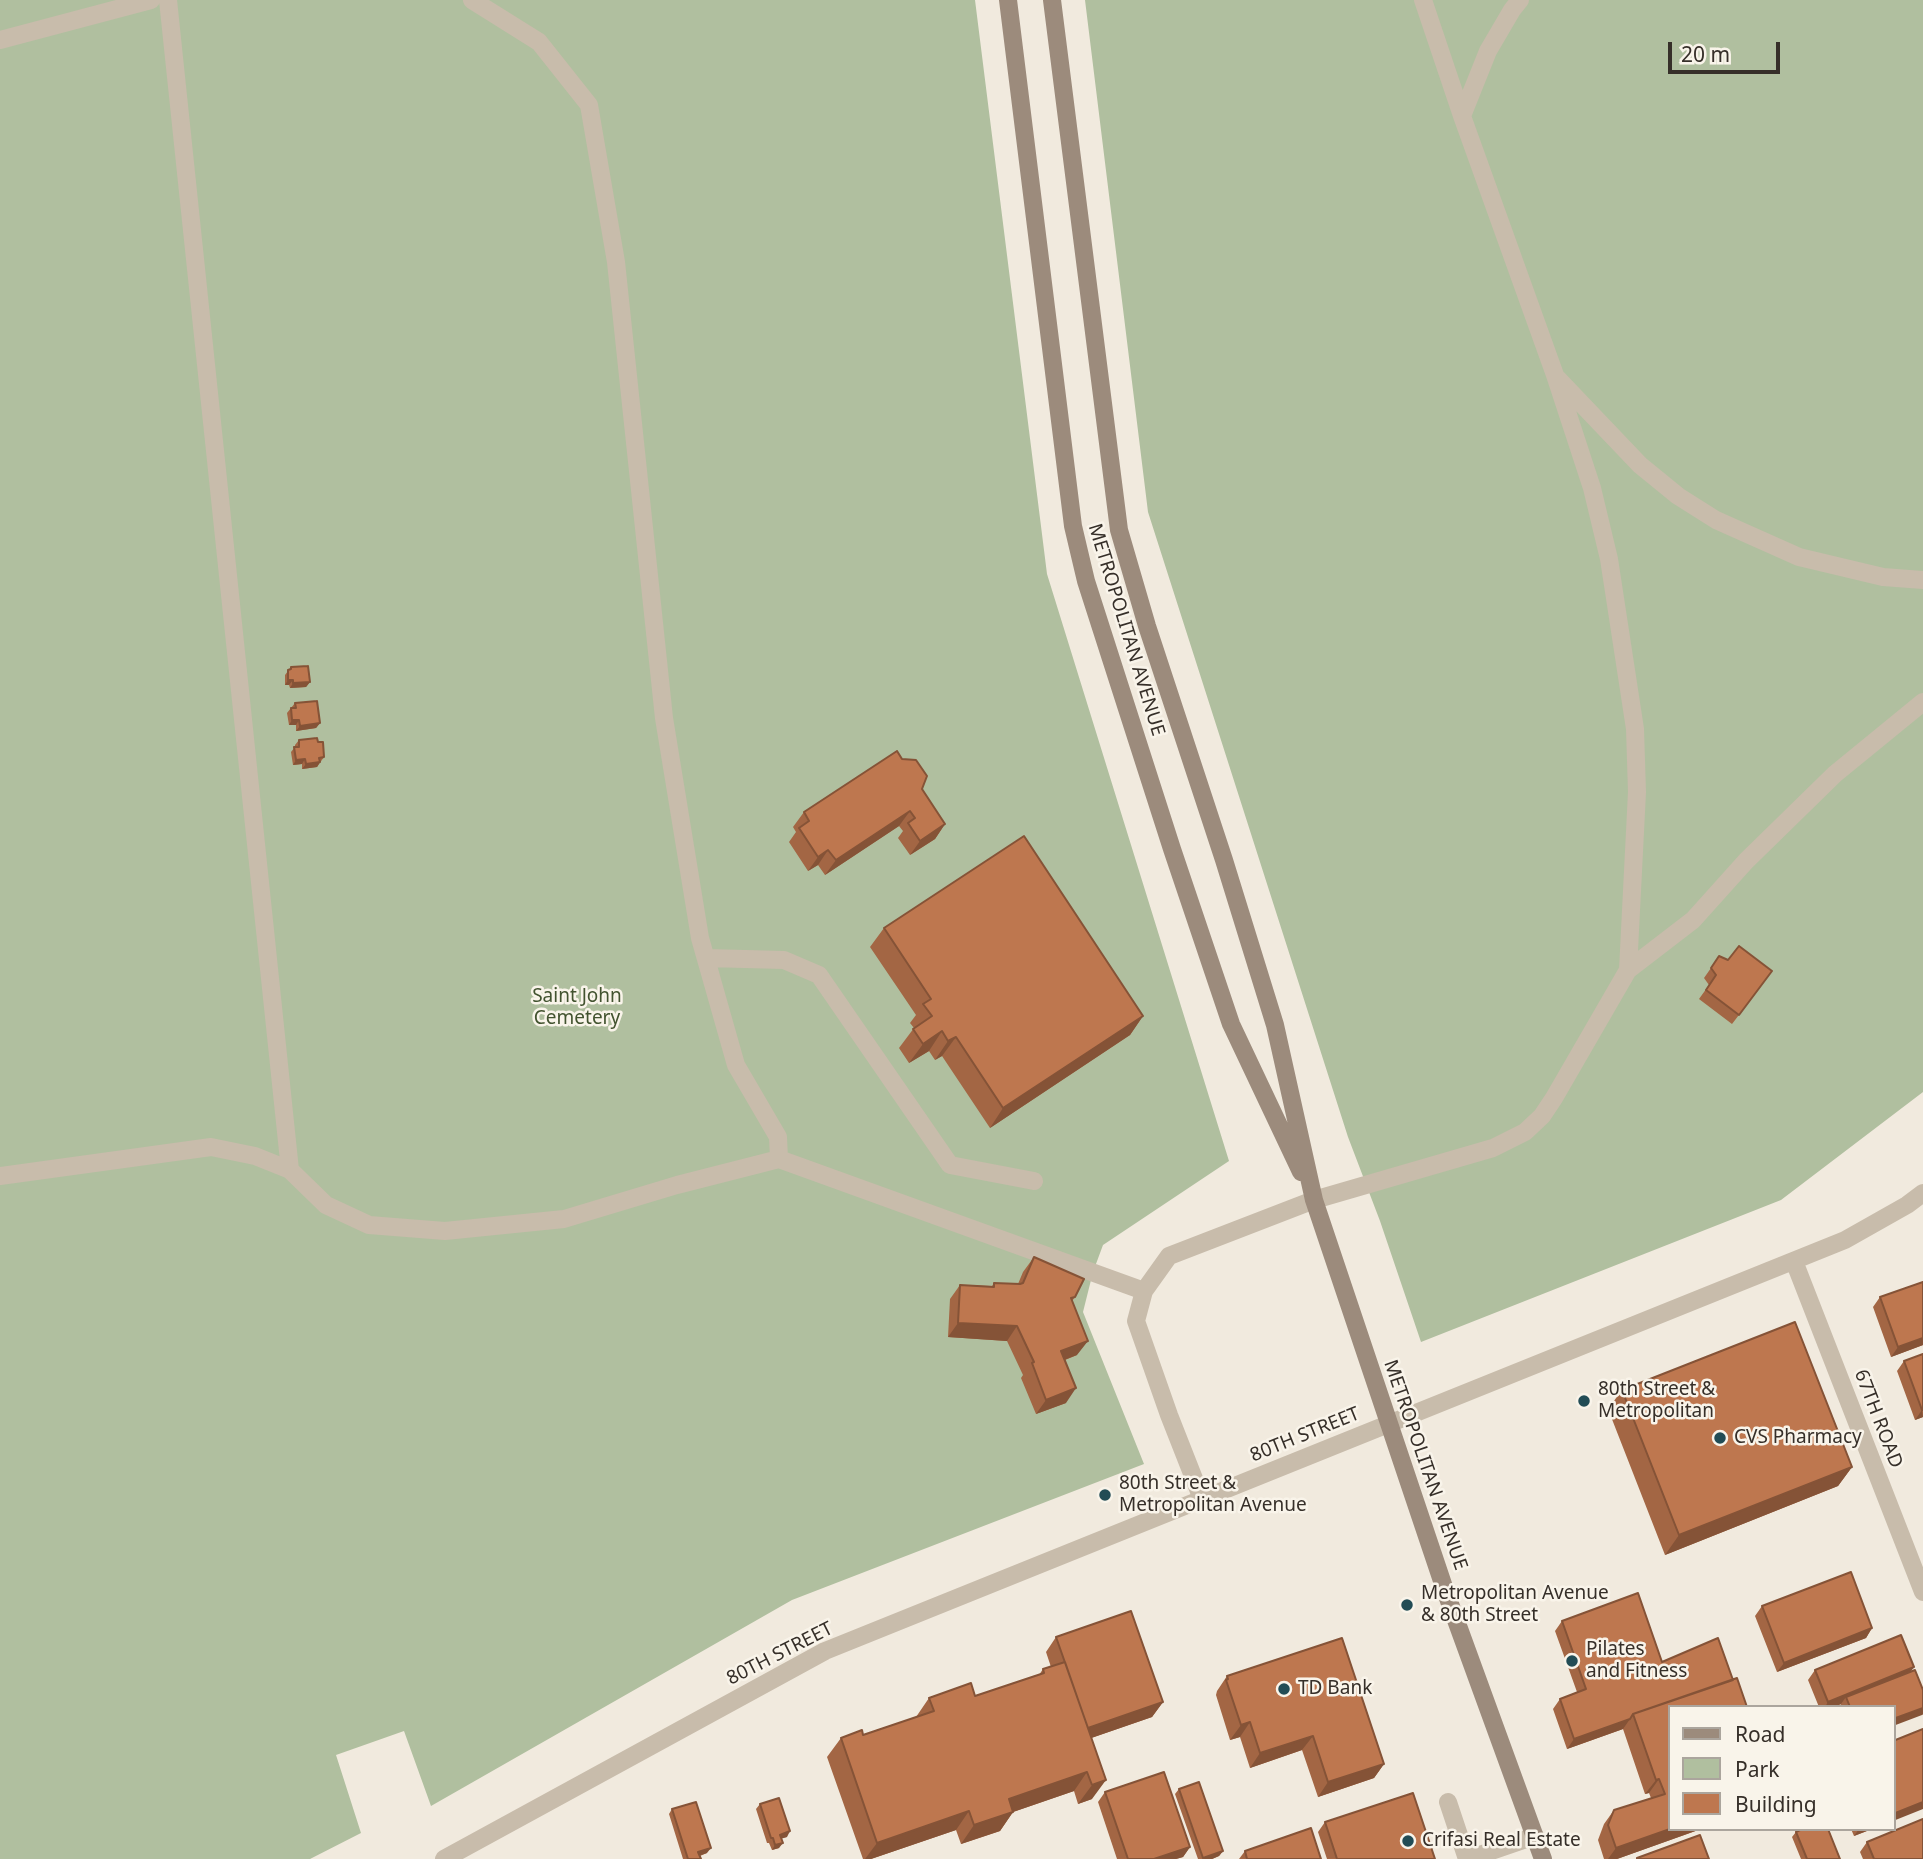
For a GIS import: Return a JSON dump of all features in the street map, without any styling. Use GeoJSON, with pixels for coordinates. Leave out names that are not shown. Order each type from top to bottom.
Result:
{"type":"FeatureCollection","features":[{"type":"Feature","properties":{"kind":"main road","name":"METROPOLITAN AVENUE"},"geometry":{"type":"LineString","coordinates":[[1008,0],[1073,526],[1086,581],[1231,1024],[1314,1200]]}},
{"type":"Feature","properties":{"kind":"main road","name":"METROPOLITAN AVENUE"},"geometry":{"type":"LineString","coordinates":[[1052,0],[1119,530],[1147,626],[1275,1025],[1314,1200],[1462,1637],[1543,1859]]}},
{"type":"Feature","properties":{"kind":"street"},"geometry":{"type":"LineString","coordinates":[[0,40],[151,0]]}},
{"type":"Feature","properties":{"kind":"street"},"geometry":{"type":"LineString","coordinates":[[168,0],[290,1170]]}},
{"type":"Feature","properties":{"kind":"street"},"geometry":{"type":"LineString","coordinates":[[472,0],[539,42],[589,106],[616,262],[663,718],[700,938],[736,1065],[778,1137],[779,1159]]}},
{"type":"Feature","properties":{"kind":"street"},"geometry":{"type":"LineString","coordinates":[[1423,0],[1555,375],[1592,488],[1609,559],[1635,729],[1637,792],[1628,971]]}},
{"type":"Feature","properties":{"kind":"street"},"geometry":{"type":"LineString","coordinates":[[1462,116],[1488,51],[1520,0]]}},
{"type":"Feature","properties":{"kind":"street"},"geometry":{"type":"LineString","coordinates":[[1555,375],[1640,465],[1678,496],[1716,520],[1799,557],[1884,577],[1923,580]]}},
{"type":"Feature","properties":{"kind":"street"},"geometry":{"type":"LineString","coordinates":[[1202,1499],[1136,1321],[1144,1291],[1169,1256],[1314,1200],[1493,1148],[1525,1132],[1542,1116],[1554,1098],[1628,971],[1693,920],[1746,862],[1835,774],[1923,702]]}},
{"type":"Feature","properties":{"kind":"street"},"geometry":{"type":"LineString","coordinates":[[706,958],[784,960],[820,975],[950,1166],[1034,1181]]}},
{"type":"Feature","properties":{"kind":"street"},"geometry":{"type":"LineString","coordinates":[[0,1176],[211,1147],[255,1156],[290,1170],[326,1205],[369,1225],[445,1231],[564,1219],[677,1185],[779,1159],[1144,1291]]}},
{"type":"Feature","properties":{"kind":"street","name":"80TH STREET"},"geometry":{"type":"LineString","coordinates":[[444,1859],[825,1651],[1845,1240],[1923,1193]]}},
{"type":"Feature","properties":{"kind":"street","name":"67TH ROAD"},"geometry":{"type":"LineString","coordinates":[[1794,1261],[1923,1592]]}},
{"type":"Feature","properties":{"kind":"street"},"geometry":{"type":"LineString","coordinates":[[1448,1802],[1468,1859],[1535,1836]]}},
{"type":"Feature","properties":{"kind":"green space","name":"Saint John Cemetery"},"geometry":{"type":"Polygon","coordinates":[[[0,0],[975,0],[1047,574],[1229,1161],[1103,1245],[1093,1272],[1083,1312],[1144,1464],[792,1600],[431,1806],[404,1731],[336,1755],[361,1833],[310,1859],[0,1859],[0,0]]]}},
{"type":"Feature","properties":{"kind":"green space"},"geometry":{"type":"Polygon","coordinates":[[[1085,0],[1923,0],[1923,1092],[1781,1200],[1421,1342],[1348,1137],[1148,512],[1085,0]]]}},
{"type":"Feature","properties":{"kind":"building"},"geometry":{"type":"Polygon","coordinates":[[[308,666],[310,682],[293,683],[293,680],[288,680],[288,670],[291,667],[308,666]]]}},
{"type":"Feature","properties":{"kind":"building"},"geometry":{"type":"Polygon","coordinates":[[[317,701],[320,723],[300,726],[299,720],[292,720],[291,708],[296,708],[295,703],[317,701]]]}},
{"type":"Feature","properties":{"kind":"building"},"geometry":{"type":"Polygon","coordinates":[[[317,738],[318,742],[323,742],[324,757],[319,758],[320,762],[306,764],[305,759],[296,760],[294,747],[299,747],[299,740],[317,738]]]}},
{"type":"Feature","properties":{"kind":"building"},"geometry":{"type":"Polygon","coordinates":[[[897,751],[902,759],[916,760],[927,776],[922,789],[945,824],[920,841],[908,823],[915,818],[910,811],[836,860],[828,850],[818,857],[799,828],[809,821],[804,812],[897,751]]]}},
{"type":"Feature","properties":{"kind":"building"},"geometry":{"type":"Polygon","coordinates":[[[1024,836],[1143,1016],[1003,1108],[956,1037],[948,1041],[942,1031],[923,1044],[913,1029],[932,1016],[923,1004],[931,999],[884,928],[1024,836]]]}},
{"type":"Feature","properties":{"kind":"building"},"geometry":{"type":"Polygon","coordinates":[[[1739,946],[1772,971],[1739,1015],[1706,990],[1716,975],[1711,968],[1719,956],[1728,960],[1739,946]]]}},
{"type":"Feature","properties":{"kind":"building"},"geometry":{"type":"Polygon","coordinates":[[[1034,1257],[1084,1279],[1075,1297],[1071,1298],[1088,1341],[1061,1351],[1076,1388],[1046,1400],[1032,1363],[1034,1362],[1017,1326],[958,1323],[960,1285],[994,1287],[994,1283],[1023,1283],[1034,1257]]]}},
{"type":"Feature","properties":{"kind":"building"},"geometry":{"type":"Polygon","coordinates":[[[1923,1282],[1923,1338],[1898,1347],[1880,1297],[1923,1282]]]}},
{"type":"Feature","properties":{"kind":"building","name":"CVS Pharmacy"},"geometry":{"type":"Polygon","coordinates":[[[1795,1322],[1852,1467],[1679,1535],[1622,1390],[1795,1322]]]}},
{"type":"Feature","properties":{"kind":"building"},"geometry":{"type":"Polygon","coordinates":[[[1923,1354],[1923,1410],[1922,1410],[1904,1361],[1923,1354]]]}},
{"type":"Feature","properties":{"kind":"building"},"geometry":{"type":"Polygon","coordinates":[[[1851,1572],[1872,1628],[1784,1663],[1762,1606],[1851,1572]]]}},
{"type":"Feature","properties":{"kind":"building"},"geometry":{"type":"Polygon","coordinates":[[[1638,1593],[1662,1662],[1718,1638],[1733,1680],[1633,1714],[1630,1719],[1574,1739],[1560,1699],[1586,1689],[1562,1621],[1638,1593]]]}},
{"type":"Feature","properties":{"kind":"building"},"geometry":{"type":"Polygon","coordinates":[[[1131,1611],[1163,1702],[1088,1728],[1056,1637],[1131,1611]]]}},
{"type":"Feature","properties":{"kind":"building"},"geometry":{"type":"Polygon","coordinates":[[[1901,1635],[1914,1667],[1828,1702],[1815,1670],[1901,1635]]]}},
{"type":"Feature","properties":{"kind":"building"},"geometry":{"type":"Polygon","coordinates":[[[1342,1638],[1384,1764],[1328,1782],[1313,1736],[1260,1753],[1250,1722],[1241,1725],[1226,1680],[1227,1676],[1342,1638]]]}},
{"type":"Feature","properties":{"kind":"building"},"geometry":{"type":"Polygon","coordinates":[[[1065,1662],[1106,1780],[1092,1785],[1087,1772],[1009,1799],[1013,1812],[974,1825],[969,1811],[877,1843],[841,1738],[862,1730],[863,1735],[934,1711],[929,1698],[971,1683],[975,1696],[1044,1673],[1043,1669],[1065,1662]]]}},
{"type":"Feature","properties":{"kind":"building"},"geometry":{"type":"Polygon","coordinates":[[[1915,1670],[1923,1690],[1923,1708],[1895,1718],[1895,1705],[1849,1705],[1846,1697],[1915,1670]]]}},
{"type":"Feature","properties":{"kind":"building"},"geometry":{"type":"Polygon","coordinates":[[[1737,1678],[1746,1705],[1668,1705],[1668,1830],[1616,1848],[1608,1825],[1614,1810],[1665,1794],[1659,1779],[1656,1780],[1633,1714],[1737,1678]]]}},
{"type":"Feature","properties":{"kind":"building"},"geometry":{"type":"Polygon","coordinates":[[[1923,1729],[1923,1802],[1895,1813],[1895,1740],[1923,1729]]]}},
{"type":"Feature","properties":{"kind":"building"},"geometry":{"type":"Polygon","coordinates":[[[1164,1772],[1190,1847],[1154,1859],[1128,1859],[1105,1792],[1164,1772]]]}},
{"type":"Feature","properties":{"kind":"building"},"geometry":{"type":"Polygon","coordinates":[[[1199,1782],[1223,1851],[1203,1858],[1179,1789],[1199,1782]]]}},
{"type":"Feature","properties":{"kind":"building"},"geometry":{"type":"Polygon","coordinates":[[[1413,1793],[1435,1859],[1337,1859],[1325,1822],[1413,1793]]]}},
{"type":"Feature","properties":{"kind":"building"},"geometry":{"type":"Polygon","coordinates":[[[779,1798],[790,1831],[780,1835],[783,1843],[775,1845],[760,1804],[779,1798]]]}},
{"type":"Feature","properties":{"kind":"building"},"geometry":{"type":"Polygon","coordinates":[[[696,1802],[711,1848],[698,1852],[701,1859],[688,1859],[672,1809],[696,1802]]]}},
{"type":"Feature","properties":{"kind":"building"},"geometry":{"type":"Polygon","coordinates":[[[1923,1819],[1923,1859],[1874,1859],[1867,1842],[1923,1819]]]}},
{"type":"Feature","properties":{"kind":"building"},"geometry":{"type":"Polygon","coordinates":[[[1311,1828],[1321,1859],[1247,1859],[1245,1851],[1311,1828]]]}},
{"type":"Feature","properties":{"kind":"building"},"geometry":{"type":"Polygon","coordinates":[[[1829,1831],[1840,1859],[1807,1859],[1796,1832],[1829,1831]]]}},
{"type":"Feature","properties":{"kind":"building"},"geometry":{"type":"Polygon","coordinates":[[[1700,1835],[1709,1859],[1637,1859],[1637,1858],[1700,1835]]]}},
{"type":"Feature","properties":{"kind":"place","name":"80th Street & Metropolitan"},"geometry":{"type":"Point","coordinates":[1584,1401]}},
{"type":"Feature","properties":{"kind":"place","name":"CVS Pharmacy"},"geometry":{"type":"Point","coordinates":[1720,1438]}},
{"type":"Feature","properties":{"kind":"place","name":"80th Street & Metropolitan Avenue"},"geometry":{"type":"Point","coordinates":[1105,1495]}},
{"type":"Feature","properties":{"kind":"place","name":"Metropolitan Avenue & 80th Street"},"geometry":{"type":"Point","coordinates":[1407,1605]}},
{"type":"Feature","properties":{"kind":"place","name":"Pilates and Fitness"},"geometry":{"type":"Point","coordinates":[1572,1661]}},
{"type":"Feature","properties":{"kind":"place","name":"TD Bank"},"geometry":{"type":"Point","coordinates":[1284,1689]}},
{"type":"Feature","properties":{"kind":"place","name":"Crifasi Real Estate"},"geometry":{"type":"Point","coordinates":[1408,1841]}}]}
